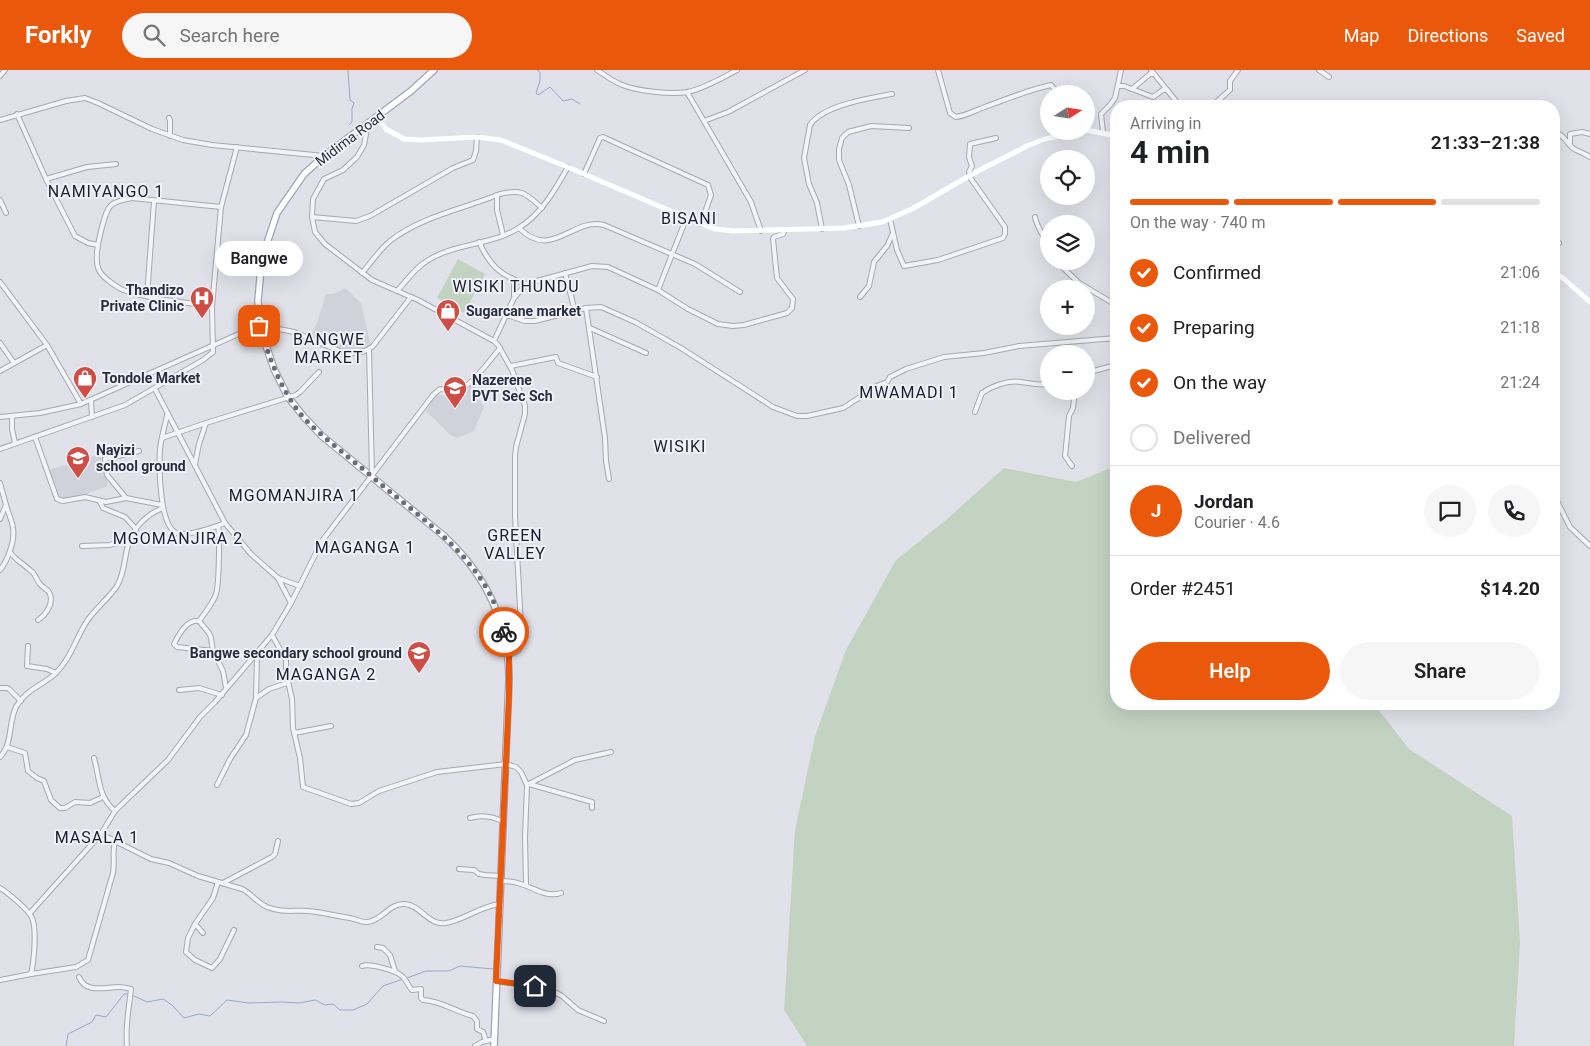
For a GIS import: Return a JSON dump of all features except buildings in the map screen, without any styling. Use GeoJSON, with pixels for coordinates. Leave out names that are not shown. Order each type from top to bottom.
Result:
{"type":"FeatureCollection","features":[{"type":"Feature","properties":{"kind":"main road","name":"Midima Road"},"geometry":{"type":"LineString","coordinates":[[434,70],[411,92],[368,122],[304,174],[277,213],[264,252],[261,268],[258,300],[259,326],[274,370],[288,397],[304,417],[322,436],[444,536],[470,563],[483,582],[496,608],[503,628],[509,655],[494,1046]]}},
{"type":"Feature","properties":{"kind":"street"},"geometry":{"type":"LineString","coordinates":[[0,76],[5,70]]}},
{"type":"Feature","properties":{"kind":"street"},"geometry":{"type":"LineString","coordinates":[[597,70],[620,84],[635,90],[658,92],[687,92],[713,83],[737,70]]}},
{"type":"Feature","properties":{"kind":"street"},"geometry":{"type":"LineString","coordinates":[[704,121],[737,108],[805,70]]}},
{"type":"Feature","properties":{"kind":"street"},"geometry":{"type":"LineString","coordinates":[[938,70],[950,113],[954,117],[963,116],[1040,87]]}},
{"type":"Feature","properties":{"kind":"street"},"geometry":{"type":"LineString","coordinates":[[1113,100],[1121,70]]}},
{"type":"Feature","properties":{"kind":"street"},"geometry":{"type":"LineString","coordinates":[[1219,100],[1230,90],[1230,81],[1238,70]]}},
{"type":"Feature","properties":{"kind":"street"},"geometry":{"type":"LineString","coordinates":[[1319,70],[1329,77]]}},
{"type":"Feature","properties":{"kind":"street"},"geometry":{"type":"LineString","coordinates":[[1132,89],[1152,72],[1175,100]]}},
{"type":"Feature","properties":{"kind":"street"},"geometry":{"type":"LineString","coordinates":[[1118,86],[1124,86],[1153,97],[1167,90]]}},
{"type":"Feature","properties":{"kind":"street"},"geometry":{"type":"LineString","coordinates":[[687,92],[751,202],[761,230]]}},
{"type":"Feature","properties":{"kind":"street"},"geometry":{"type":"LineString","coordinates":[[822,229],[817,204],[809,184],[804,158],[810,125],[837,106],[892,94]]}},
{"type":"Feature","properties":{"kind":"street"},"geometry":{"type":"LineString","coordinates":[[0,120],[66,101],[85,98],[170,136],[198,142],[324,156]]}},
{"type":"Feature","properties":{"kind":"street"},"geometry":{"type":"LineString","coordinates":[[1102,132],[1101,114],[1110,104]]}},
{"type":"Feature","properties":{"kind":"street"},"geometry":{"type":"LineString","coordinates":[[17,114],[46,179],[75,236],[88,243],[98,245]]}},
{"type":"Feature","properties":{"kind":"street"},"geometry":{"type":"LineString","coordinates":[[376,117],[386,129],[404,139],[477,137],[501,140],[686,218],[725,230],[822,229],[859,226],[890,219],[912,209],[970,175],[1042,140]]}},
{"type":"Feature","properties":{"kind":"street"},"geometry":{"type":"LineString","coordinates":[[169,118],[170,136]]}},
{"type":"Feature","properties":{"kind":"street"},"geometry":{"type":"LineString","coordinates":[[368,122],[362,151],[343,170],[324,179],[313,199],[312,217],[315,232],[325,244],[379,284],[411,297],[494,341],[510,366],[524,402],[525,414],[515,456],[515,516],[522,644],[518,651],[509,655]]}},
{"type":"Feature","properties":{"kind":"street"},"geometry":{"type":"LineString","coordinates":[[859,226],[839,160],[842,138],[848,132],[871,126],[909,128]]}},
{"type":"Feature","properties":{"kind":"street"},"geometry":{"type":"LineString","coordinates":[[1095,131],[1110,134]]}},
{"type":"Feature","properties":{"kind":"street"},"geometry":{"type":"LineString","coordinates":[[1570,143],[1570,134],[1582,132],[1590,134]]}},
{"type":"Feature","properties":{"kind":"street"},"geometry":{"type":"LineString","coordinates":[[1560,134],[1575,149],[1590,157]]}},
{"type":"Feature","properties":{"kind":"street"},"geometry":{"type":"LineString","coordinates":[[312,217],[356,220],[370,216],[453,168],[473,160],[477,137]]}},
{"type":"Feature","properties":{"kind":"street"},"geometry":{"type":"LineString","coordinates":[[584,174],[600,138],[603,137],[705,183],[711,195],[701,224]]}},
{"type":"Feature","properties":{"kind":"street"},"geometry":{"type":"LineString","coordinates":[[890,219],[897,250],[904,266],[944,258],[1003,238],[1005,228],[969,172],[972,166],[969,158],[970,144],[996,138]]}},
{"type":"Feature","properties":{"kind":"street"},"geometry":{"type":"LineString","coordinates":[[0,449],[125,405],[155,389],[213,352],[212,307],[221,207],[237,147]]}},
{"type":"Feature","properties":{"kind":"street"},"geometry":{"type":"LineString","coordinates":[[46,179],[87,167],[116,164]]}},
{"type":"Feature","properties":{"kind":"street"},"geometry":{"type":"LineString","coordinates":[[397,291],[417,268],[428,260],[450,250],[503,235],[519,228],[542,208],[554,193],[568,167]]}},
{"type":"Feature","properties":{"kind":"street"},"geometry":{"type":"LineString","coordinates":[[362,273],[386,244],[422,221],[511,191],[522,192],[542,208]]}},
{"type":"Feature","properties":{"kind":"street"},"geometry":{"type":"LineString","coordinates":[[497,195],[497,210],[503,235]]}},
{"type":"Feature","properties":{"kind":"street"},"geometry":{"type":"LineString","coordinates":[[212,307],[147,296],[121,289],[101,274],[98,266],[98,245],[107,208],[118,200],[132,198],[221,207]]}},
{"type":"Feature","properties":{"kind":"street"},"geometry":{"type":"LineString","coordinates":[[0,200],[6,213]]}},
{"type":"Feature","properties":{"kind":"street"},"geometry":{"type":"LineString","coordinates":[[147,296],[154,200]]}},
{"type":"Feature","properties":{"kind":"street"},"geometry":{"type":"LineString","coordinates":[[1035,217],[1040,232]]}},
{"type":"Feature","properties":{"kind":"street"},"geometry":{"type":"LineString","coordinates":[[658,290],[686,218]]}},
{"type":"Feature","properties":{"kind":"street"},"geometry":{"type":"LineString","coordinates":[[519,228],[529,237],[541,241],[557,238],[587,226],[600,224],[695,264],[740,292]]}},
{"type":"Feature","properties":{"kind":"street"},"geometry":{"type":"LineString","coordinates":[[494,341],[514,298],[526,284],[592,266],[603,266],[658,290],[702,317],[718,324],[744,326],[787,313],[792,308],[792,299],[778,278],[772,239],[783,234],[785,230]]}},
{"type":"Feature","properties":{"kind":"street"},"geometry":{"type":"LineString","coordinates":[[860,297],[869,286],[874,262],[887,246],[893,233]]}},
{"type":"Feature","properties":{"kind":"street"},"geometry":{"type":"LineString","coordinates":[[479,242],[493,266],[511,278],[526,284]]}},
{"type":"Feature","properties":{"kind":"street"},"geometry":{"type":"LineString","coordinates":[[1064,270],[1079,283],[1110,301]]}},
{"type":"Feature","properties":{"kind":"street"},"geometry":{"type":"LineString","coordinates":[[565,272],[575,311]]}},
{"type":"Feature","properties":{"kind":"street"},"geometry":{"type":"LineString","coordinates":[[1560,277],[1590,302]]}},
{"type":"Feature","properties":{"kind":"street"},"geometry":{"type":"LineString","coordinates":[[511,278],[514,287],[514,298]]}},
{"type":"Feature","properties":{"kind":"street"},"geometry":{"type":"LineString","coordinates":[[0,282],[47,345],[81,404]]}},
{"type":"Feature","properties":{"kind":"street"},"geometry":{"type":"LineString","coordinates":[[0,417],[53,411],[81,404],[259,326],[294,332],[347,354],[362,352],[370,349],[411,297]]}},
{"type":"Feature","properties":{"kind":"street"},"geometry":{"type":"LineString","coordinates":[[506,315],[525,321],[536,321],[586,308],[601,307],[635,322],[681,348],[773,407],[797,416],[807,416],[843,408],[865,394],[869,389],[886,382],[890,377],[906,369],[944,357],[984,354],[1019,346],[1110,338]]}},
{"type":"Feature","properties":{"kind":"street"},"geometry":{"type":"LineString","coordinates":[[586,308],[597,378],[609,479]]}},
{"type":"Feature","properties":{"kind":"street"},"geometry":{"type":"LineString","coordinates":[[590,328],[646,353]]}},
{"type":"Feature","properties":{"kind":"street"},"geometry":{"type":"LineString","coordinates":[[0,343],[14,363]]}},
{"type":"Feature","properties":{"kind":"street"},"geometry":{"type":"LineString","coordinates":[[0,371],[47,345]]}},
{"type":"Feature","properties":{"kind":"street"},"geometry":{"type":"LineString","coordinates":[[30,913],[101,834],[115,811],[168,760],[194,724],[222,695],[272,635],[291,603],[322,541],[415,416],[436,391],[440,389],[456,392],[461,390],[500,348]]}},
{"type":"Feature","properties":{"kind":"street"},"geometry":{"type":"LineString","coordinates":[[370,349],[371,475]]}},
{"type":"Feature","properties":{"kind":"street"},"geometry":{"type":"LineString","coordinates":[[510,366],[556,357],[558,363],[597,378]]}},
{"type":"Feature","properties":{"kind":"street"},"geometry":{"type":"LineString","coordinates":[[1095,371],[1110,367]]}},
{"type":"Feature","properties":{"kind":"street"},"geometry":{"type":"LineString","coordinates":[[162,438],[300,392],[319,372]]}},
{"type":"Feature","properties":{"kind":"street"},"geometry":{"type":"LineString","coordinates":[[975,412],[982,392],[994,386],[1017,382],[1040,385]]}},
{"type":"Feature","properties":{"kind":"street"},"geometry":{"type":"LineString","coordinates":[[155,389],[225,523],[251,554],[278,578],[291,603]]}},
{"type":"Feature","properties":{"kind":"street"},"geometry":{"type":"LineString","coordinates":[[91,400],[92,417]]}},
{"type":"Feature","properties":{"kind":"street"},"geometry":{"type":"LineString","coordinates":[[1072,466],[1065,456],[1069,416],[1073,400]]}},
{"type":"Feature","properties":{"kind":"street"},"geometry":{"type":"LineString","coordinates":[[167,415],[160,449],[162,506],[168,525],[176,533],[191,534],[225,523]]}},
{"type":"Feature","properties":{"kind":"street"},"geometry":{"type":"LineString","coordinates":[[12,416],[15,443]]}},
{"type":"Feature","properties":{"kind":"street"},"geometry":{"type":"LineString","coordinates":[[195,465],[206,423]]}},
{"type":"Feature","properties":{"kind":"street"},"geometry":{"type":"LineString","coordinates":[[35,437],[57,499],[63,501],[85,497],[100,502],[111,502],[126,498],[162,506]]}},
{"type":"Feature","properties":{"kind":"street"},"geometry":{"type":"LineString","coordinates":[[126,498],[107,475],[105,459],[139,450]]}},
{"type":"Feature","properties":{"kind":"street"},"geometry":{"type":"LineString","coordinates":[[0,483],[13,529],[10,552],[0,570]]}},
{"type":"Feature","properties":{"kind":"street"},"geometry":{"type":"LineString","coordinates":[[100,502],[103,508],[125,517],[136,529]]}},
{"type":"Feature","properties":{"kind":"street"},"geometry":{"type":"LineString","coordinates":[[0,519],[6,505]]}},
{"type":"Feature","properties":{"kind":"street"},"geometry":{"type":"LineString","coordinates":[[0,757],[7,747],[14,712],[21,701],[34,688],[56,673],[66,662],[92,614],[118,583],[124,568],[130,538],[149,514],[162,506]]}},
{"type":"Feature","properties":{"kind":"street"},"geometry":{"type":"LineString","coordinates":[[1560,507],[1570,527],[1590,546]]}},
{"type":"Feature","properties":{"kind":"street"},"geometry":{"type":"LineString","coordinates":[[199,621],[214,599],[217,589],[218,526]]}},
{"type":"Feature","properties":{"kind":"street"},"geometry":{"type":"LineString","coordinates":[[82,546],[110,545],[130,538]]}},
{"type":"Feature","properties":{"kind":"street"},"geometry":{"type":"LineString","coordinates":[[10,552],[16,560],[33,573],[40,584],[49,592],[49,608],[45,616],[38,620]]}},
{"type":"Feature","properties":{"kind":"street"},"geometry":{"type":"LineString","coordinates":[[278,578],[300,586]]}},
{"type":"Feature","properties":{"kind":"street"},"geometry":{"type":"LineString","coordinates":[[199,621],[192,621],[187,624],[174,645],[177,647],[213,650]]}},
{"type":"Feature","properties":{"kind":"street"},"geometry":{"type":"LineString","coordinates":[[199,621],[209,633],[213,650],[223,671],[226,688]]}},
{"type":"Feature","properties":{"kind":"street"},"geometry":{"type":"LineString","coordinates":[[272,635],[286,656],[291,695],[292,723],[300,758],[303,787],[351,804],[359,803],[379,791],[437,772],[506,764],[516,766],[528,785],[525,837],[526,885]]}},
{"type":"Feature","properties":{"kind":"street"},"geometry":{"type":"LineString","coordinates":[[28,646],[27,666],[47,669],[56,673]]}},
{"type":"Feature","properties":{"kind":"street"},"geometry":{"type":"LineString","coordinates":[[217,785],[230,759],[244,740],[256,698],[256,654]]}},
{"type":"Feature","properties":{"kind":"street"},"geometry":{"type":"LineString","coordinates":[[256,698],[270,689],[288,683]]}},
{"type":"Feature","properties":{"kind":"street"},"geometry":{"type":"LineString","coordinates":[[0,688],[9,689],[21,701]]}},
{"type":"Feature","properties":{"kind":"street"},"geometry":{"type":"LineString","coordinates":[[179,690],[199,688],[222,695]]}},
{"type":"Feature","properties":{"kind":"street"},"geometry":{"type":"LineString","coordinates":[[294,733],[331,726]]}},
{"type":"Feature","properties":{"kind":"street"},"geometry":{"type":"LineString","coordinates":[[7,747],[24,753],[29,773],[44,781],[51,800],[60,808],[65,808],[75,802],[90,803],[103,797]]}},
{"type":"Feature","properties":{"kind":"street"},"geometry":{"type":"LineString","coordinates":[[528,785],[575,760],[611,752]]}},
{"type":"Feature","properties":{"kind":"street"},"geometry":{"type":"LineString","coordinates":[[94,758],[103,797],[106,804],[115,811]]}},
{"type":"Feature","properties":{"kind":"street"},"geometry":{"type":"LineString","coordinates":[[528,785],[592,802],[592,808]]}},
{"type":"Feature","properties":{"kind":"street"},"geometry":{"type":"LineString","coordinates":[[470,818],[476,816],[498,818],[503,822]]}},
{"type":"Feature","properties":{"kind":"street"},"geometry":{"type":"LineString","coordinates":[[101,834],[151,859],[173,864],[193,874],[245,890],[254,900],[268,908],[285,912],[309,911],[365,923],[374,921],[398,905],[407,904],[428,918],[443,924],[455,921],[488,906],[500,904]]}},
{"type":"Feature","properties":{"kind":"street"},"geometry":{"type":"LineString","coordinates":[[234,930],[220,959],[212,968],[195,960],[186,952],[188,938],[195,924],[213,898],[221,882],[272,857],[275,854],[278,841]]}},
{"type":"Feature","properties":{"kind":"street"},"geometry":{"type":"LineString","coordinates":[[0,980],[76,967],[88,960],[113,873],[115,842]]}},
{"type":"Feature","properties":{"kind":"street"},"geometry":{"type":"LineString","coordinates":[[459,869],[474,870],[480,874],[526,885],[544,893],[561,894]]}},
{"type":"Feature","properties":{"kind":"street"},"geometry":{"type":"LineString","coordinates":[[0,888],[30,913],[32,917],[34,953],[31,974]]}},
{"type":"Feature","properties":{"kind":"street"},"geometry":{"type":"LineString","coordinates":[[195,924],[204,933]]}},
{"type":"Feature","properties":{"kind":"street"},"geometry":{"type":"LineString","coordinates":[[376,947],[383,948],[390,955],[395,971]]}},
{"type":"Feature","properties":{"kind":"street"},"geometry":{"type":"LineString","coordinates":[[362,966],[369,964],[389,971],[395,971],[402,976],[412,990],[421,989],[421,998],[423,1000],[445,1004],[473,1016],[477,1021],[477,1029],[483,1032],[486,1041]]}},
{"type":"Feature","properties":{"kind":"street"},"geometry":{"type":"LineString","coordinates":[[79,977],[80,981],[85,985],[99,990],[120,987],[131,989],[126,1031],[127,1046]]}},
{"type":"Feature","properties":{"kind":"street"},"geometry":{"type":"LineString","coordinates":[[496,981],[549,989],[562,996],[578,1010],[604,1021]]}},
{"type":"Feature","properties":{"kind":"street"},"geometry":{"type":"LineString","coordinates":[[475,1046],[494,1039]]}},
{"type":"Feature","properties":{"kind":"shaded area"},"geometry":{"type":"Polygon","coordinates":[[[345,288],[361,303],[371,347],[360,353],[347,355],[319,347],[311,342],[311,334],[316,326],[326,294],[334,294],[345,288]]]}},
{"type":"Feature","properties":{"kind":"shaded area","name":"Nazerene PVT Sec Sch"},"geometry":{"type":"Polygon","coordinates":[[[475,382],[477,396],[484,407],[474,431],[457,438],[449,434],[426,411],[433,398],[438,394],[452,399],[475,382]]]}},
{"type":"Feature","properties":{"kind":"shaded area","name":"Nayizi school ground"},"geometry":{"type":"Polygon","coordinates":[[[100,454],[108,486],[59,504],[46,471],[100,454]]]}},
{"type":"Feature","properties":{"kind":"green space"},"geometry":{"type":"Polygon","coordinates":[[[458,259],[485,274],[464,313],[437,298],[458,259]]]}},
{"type":"Feature","properties":{"kind":"green space"},"geometry":{"type":"Polygon","coordinates":[[[1004,468],[1076,482],[1110,468],[1110,710],[1379,710],[1409,749],[1512,816],[1520,943],[1514,1046],[807,1046],[784,1010],[795,830],[815,736],[846,650],[896,560],[946,520],[1004,468]]]}},
{"type":"Feature","properties":{"kind":"waterway"},"geometry":{"type":"LineString","coordinates":[[348,70],[350,100],[354,103],[352,122],[349,125]]}},
{"type":"Feature","properties":{"kind":"waterway"},"geometry":{"type":"LineString","coordinates":[[537,70],[540,72],[540,81],[536,93],[538,95],[550,87],[563,101],[572,99],[580,104]]}},
{"type":"Feature","properties":{"kind":"waterway"},"geometry":{"type":"LineString","coordinates":[[407,978],[426,971],[449,971],[460,966],[493,969]]}},
{"type":"Feature","properties":{"kind":"waterway"},"geometry":{"type":"LineString","coordinates":[[66,1046],[68,1034],[92,1022],[96,1015],[106,1017],[124,994],[130,994],[147,1002],[163,999],[172,1005],[184,1018],[199,1014],[210,1016],[227,1000],[248,1003],[299,1003],[315,1000],[325,1005],[333,1004],[340,1010],[353,1010],[367,1004],[383,986],[403,979]]}},
{"type":"Feature","properties":{"kind":"way so far"},"geometry":{"type":"LineString","coordinates":[[259,326],[274,370],[288,397],[304,417],[322,436],[448,539],[476,572],[496,608],[504,632]]}},
{"type":"Feature","properties":{"kind":"place","name":"Thandizo Private Clinic"},"geometry":{"type":"Point","coordinates":[202,319]}},
{"type":"Feature","properties":{"kind":"place","name":"Bangwe"},"geometry":{"type":"Point","coordinates":[259,326]}},
{"type":"Feature","properties":{"kind":"place","name":"Sugarcane market"},"geometry":{"type":"Point","coordinates":[448,332]}},
{"type":"Feature","properties":{"kind":"place","name":"Tondole Market"},"geometry":{"type":"Point","coordinates":[85,399]}},
{"type":"Feature","properties":{"kind":"place","name":"Nazerene PVT Sec Sch"},"geometry":{"type":"Point","coordinates":[455,409]}},
{"type":"Feature","properties":{"kind":"place","name":"Nayizi school ground"},"geometry":{"type":"Point","coordinates":[78,479]}},
{"type":"Feature","properties":{"kind":"place","name":"Bangwe secondary school ground"},"geometry":{"type":"Point","coordinates":[419,674]}},
{"type":"Feature","properties":{"kind":"district","name":"NAMIYANGO 1"},"geometry":{"type":"Point","coordinates":[106,191]}},
{"type":"Feature","properties":{"kind":"district","name":"BISANI"},"geometry":{"type":"Point","coordinates":[689,218]}},
{"type":"Feature","properties":{"kind":"district","name":"WISIKI THUNDU"},"geometry":{"type":"Point","coordinates":[516,286]}},
{"type":"Feature","properties":{"kind":"district","name":"BANGWE MARKET"},"geometry":{"type":"Point","coordinates":[329,348]}},
{"type":"Feature","properties":{"kind":"district","name":"MWAMADI 1"},"geometry":{"type":"Point","coordinates":[909,392]}},
{"type":"Feature","properties":{"kind":"district","name":"WISIKI"},"geometry":{"type":"Point","coordinates":[680,446]}},
{"type":"Feature","properties":{"kind":"district","name":"MGOMANJIRA 1"},"geometry":{"type":"Point","coordinates":[294,495]}},
{"type":"Feature","properties":{"kind":"district","name":"MGOMANJIRA 2"},"geometry":{"type":"Point","coordinates":[178,538]}},
{"type":"Feature","properties":{"kind":"district","name":"GREEN VALLEY"},"geometry":{"type":"Point","coordinates":[515,544]}},
{"type":"Feature","properties":{"kind":"district","name":"MAGANGA 1"},"geometry":{"type":"Point","coordinates":[365,547]}},
{"type":"Feature","properties":{"kind":"district","name":"MAGANGA 2"},"geometry":{"type":"Point","coordinates":[326,674]}},
{"type":"Feature","properties":{"kind":"district","name":"MASALA 1"},"geometry":{"type":"Point","coordinates":[97,837]}},
{"type":"Feature","properties":{"kind":"route"},"geometry":{"type":"LineString","coordinates":[[504,632],[509,655],[509,694],[496,981],[535,986]]}}]}
